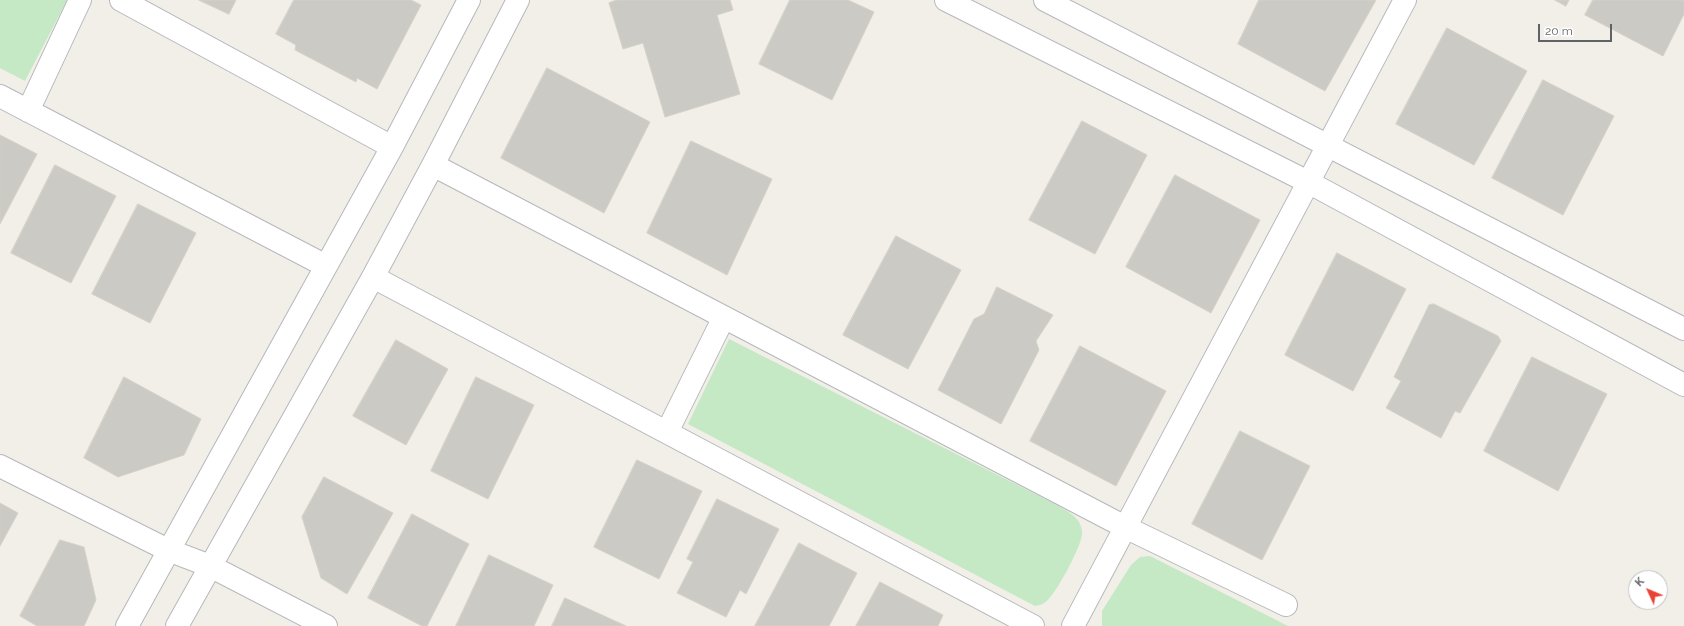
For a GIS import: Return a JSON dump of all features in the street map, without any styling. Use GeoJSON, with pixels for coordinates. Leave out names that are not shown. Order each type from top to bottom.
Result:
{"type":"FeatureCollection","features":[{"type":"Feature","properties":{"kind":"street"},"geometry":{"type":"LineString","coordinates":[[28,111],[80,0]]}},
{"type":"Feature","properties":{"kind":"street"},"geometry":{"type":"LineString","coordinates":[[121,0],[392,147]]}},
{"type":"Feature","properties":{"kind":"street"},"geometry":{"type":"LineString","coordinates":[[127,626],[392,147],[470,0]]}},
{"type":"Feature","properties":{"kind":"street"},"geometry":{"type":"LineString","coordinates":[[177,626],[373,277],[514,8],[524,0]]}},
{"type":"Feature","properties":{"kind":"street"},"geometry":{"type":"LineString","coordinates":[[946,0],[1308,182],[1684,385]]}},
{"type":"Feature","properties":{"kind":"street"},"geometry":{"type":"LineString","coordinates":[[1044,0],[1684,329]]}},
{"type":"Feature","properties":{"kind":"street"},"geometry":{"type":"LineString","coordinates":[[1073,626],[1405,0]]}},
{"type":"Feature","properties":{"kind":"street"},"geometry":{"type":"LineString","coordinates":[[0,96],[326,266]]}},
{"type":"Feature","properties":{"kind":"street"},"geometry":{"type":"LineString","coordinates":[[433,165],[1125,527],[1286,605]]}},
{"type":"Feature","properties":{"kind":"street"},"geometry":{"type":"LineString","coordinates":[[373,277],[1033,626]]}},
{"type":"Feature","properties":{"kind":"street"},"geometry":{"type":"LineString","coordinates":[[667,432],[724,317]]}},
{"type":"Feature","properties":{"kind":"street"},"geometry":{"type":"LineString","coordinates":[[0,466],[168,550],[210,566],[326,626]]}},
{"type":"Feature","properties":{"kind":"green space"},"geometry":{"type":"Polygon","coordinates":[[[0,0],[67,0],[25,81],[0,68],[0,0]]]}},
{"type":"Feature","properties":{"kind":"green space"},"geometry":{"type":"Polygon","coordinates":[[[729,339],[1055,504],[1077,519],[1082,528],[1081,540],[1067,571],[1049,599],[1042,604],[1035,606],[688,424],[729,339]]]}},
{"type":"Feature","properties":{"kind":"green space"},"geometry":{"type":"Polygon","coordinates":[[[1150,556],[1288,626],[1102,626],[1102,611],[1131,565],[1140,557],[1150,556]]]}},
{"type":"Feature","properties":{"kind":"building"},"geometry":{"type":"Polygon","coordinates":[[[199,0],[236,0],[229,14],[199,0]]]}},
{"type":"Feature","properties":{"kind":"building"},"geometry":{"type":"Polygon","coordinates":[[[294,0],[411,0],[421,5],[377,89],[357,78],[356,82],[295,50],[296,45],[276,34],[294,0]]]}},
{"type":"Feature","properties":{"kind":"building"},"geometry":{"type":"Polygon","coordinates":[[[617,0],[730,0],[733,10],[717,15],[740,94],[665,117],[643,43],[623,49],[609,3],[617,0]]]}},
{"type":"Feature","properties":{"kind":"building"},"geometry":{"type":"Polygon","coordinates":[[[790,0],[848,0],[874,12],[832,100],[759,64],[790,0]]]}},
{"type":"Feature","properties":{"kind":"building"},"geometry":{"type":"Polygon","coordinates":[[[1259,0],[1376,0],[1325,91],[1238,44],[1259,0]]]}},
{"type":"Feature","properties":{"kind":"building"},"geometry":{"type":"Polygon","coordinates":[[[1555,0],[1569,0],[1566,6],[1555,0]]]}},
{"type":"Feature","properties":{"kind":"building"},"geometry":{"type":"Polygon","coordinates":[[[1593,0],[1684,0],[1684,14],[1663,56],[1585,15],[1593,0]]]}},
{"type":"Feature","properties":{"kind":"building"},"geometry":{"type":"Polygon","coordinates":[[[1447,28],[1527,71],[1474,165],[1396,124],[1447,28]]]}},
{"type":"Feature","properties":{"kind":"building"},"geometry":{"type":"Polygon","coordinates":[[[547,68],[650,122],[604,213],[501,158],[547,68]]]}},
{"type":"Feature","properties":{"kind":"building"},"geometry":{"type":"Polygon","coordinates":[[[1543,80],[1614,116],[1563,215],[1492,178],[1543,80]]]}},
{"type":"Feature","properties":{"kind":"building"},"geometry":{"type":"Polygon","coordinates":[[[1082,121],[1147,155],[1095,254],[1029,220],[1082,121]]]}},
{"type":"Feature","properties":{"kind":"building"},"geometry":{"type":"Polygon","coordinates":[[[0,135],[37,154],[0,224],[0,135]]]}},
{"type":"Feature","properties":{"kind":"building"},"geometry":{"type":"Polygon","coordinates":[[[691,141],[772,179],[727,275],[647,233],[691,141]]]}},
{"type":"Feature","properties":{"kind":"building"},"geometry":{"type":"Polygon","coordinates":[[[55,165],[116,196],[71,283],[11,253],[55,165]]]}},
{"type":"Feature","properties":{"kind":"building"},"geometry":{"type":"Polygon","coordinates":[[[1175,175],[1260,220],[1211,313],[1126,267],[1175,175]]]}},
{"type":"Feature","properties":{"kind":"building"},"geometry":{"type":"Polygon","coordinates":[[[138,204],[196,233],[150,323],[92,294],[138,204]]]}},
{"type":"Feature","properties":{"kind":"building"},"geometry":{"type":"Polygon","coordinates":[[[896,236],[961,270],[908,369],[843,335],[896,236]]]}},
{"type":"Feature","properties":{"kind":"building"},"geometry":{"type":"Polygon","coordinates":[[[1337,253],[1406,289],[1353,391],[1285,355],[1337,253]]]}},
{"type":"Feature","properties":{"kind":"building"},"geometry":{"type":"Polygon","coordinates":[[[997,287],[1053,315],[1036,341],[1039,350],[1001,424],[938,390],[974,319],[984,314],[997,287]]]}},
{"type":"Feature","properties":{"kind":"building"},"geometry":{"type":"Polygon","coordinates":[[[1434,304],[1498,336],[1501,341],[1460,413],[1455,411],[1441,438],[1386,408],[1401,381],[1394,377],[1429,305],[1434,304]]]}},
{"type":"Feature","properties":{"kind":"building"},"geometry":{"type":"Polygon","coordinates":[[[396,340],[448,369],[406,445],[353,416],[396,340]]]}},
{"type":"Feature","properties":{"kind":"building"},"geometry":{"type":"Polygon","coordinates":[[[1080,346],[1166,391],[1116,486],[1030,441],[1080,346]]]}},
{"type":"Feature","properties":{"kind":"building"},"geometry":{"type":"Polygon","coordinates":[[[1532,357],[1607,394],[1558,491],[1484,451],[1532,357]]]}},
{"type":"Feature","properties":{"kind":"building"},"geometry":{"type":"Polygon","coordinates":[[[124,377],[201,419],[184,455],[118,477],[84,458],[124,377]]]}},
{"type":"Feature","properties":{"kind":"building"},"geometry":{"type":"Polygon","coordinates":[[[476,377],[534,405],[488,499],[431,471],[476,377]]]}},
{"type":"Feature","properties":{"kind":"building"},"geometry":{"type":"Polygon","coordinates":[[[1240,431],[1310,466],[1262,560],[1192,524],[1240,431]]]}},
{"type":"Feature","properties":{"kind":"building"},"geometry":{"type":"Polygon","coordinates":[[[637,460],[702,491],[659,579],[594,547],[637,460]]]}},
{"type":"Feature","properties":{"kind":"building"},"geometry":{"type":"Polygon","coordinates":[[[324,477],[393,513],[347,594],[321,578],[302,517],[324,477]]]}},
{"type":"Feature","properties":{"kind":"building"},"geometry":{"type":"Polygon","coordinates":[[[717,499],[779,529],[746,594],[740,590],[726,617],[677,593],[693,562],[687,559],[717,499]]]}},
{"type":"Feature","properties":{"kind":"building"},"geometry":{"type":"Polygon","coordinates":[[[0,503],[18,513],[0,546],[0,503]]]}},
{"type":"Feature","properties":{"kind":"building"},"geometry":{"type":"Polygon","coordinates":[[[412,514],[469,544],[427,626],[422,626],[368,598],[412,514]]]}},
{"type":"Feature","properties":{"kind":"building"},"geometry":{"type":"Polygon","coordinates":[[[60,540],[84,547],[96,600],[84,626],[37,626],[20,616],[60,540]]]}},
{"type":"Feature","properties":{"kind":"building"},"geometry":{"type":"Polygon","coordinates":[[[799,543],[857,573],[829,626],[755,626],[799,543]]]}},
{"type":"Feature","properties":{"kind":"building"},"geometry":{"type":"Polygon","coordinates":[[[489,555],[553,585],[534,626],[456,626],[489,555]]]}},
{"type":"Feature","properties":{"kind":"building"},"geometry":{"type":"Polygon","coordinates":[[[880,582],[943,615],[938,626],[856,626],[880,582]]]}},
{"type":"Feature","properties":{"kind":"building"},"geometry":{"type":"Polygon","coordinates":[[[565,598],[626,626],[552,626],[565,598]]]}}]}
